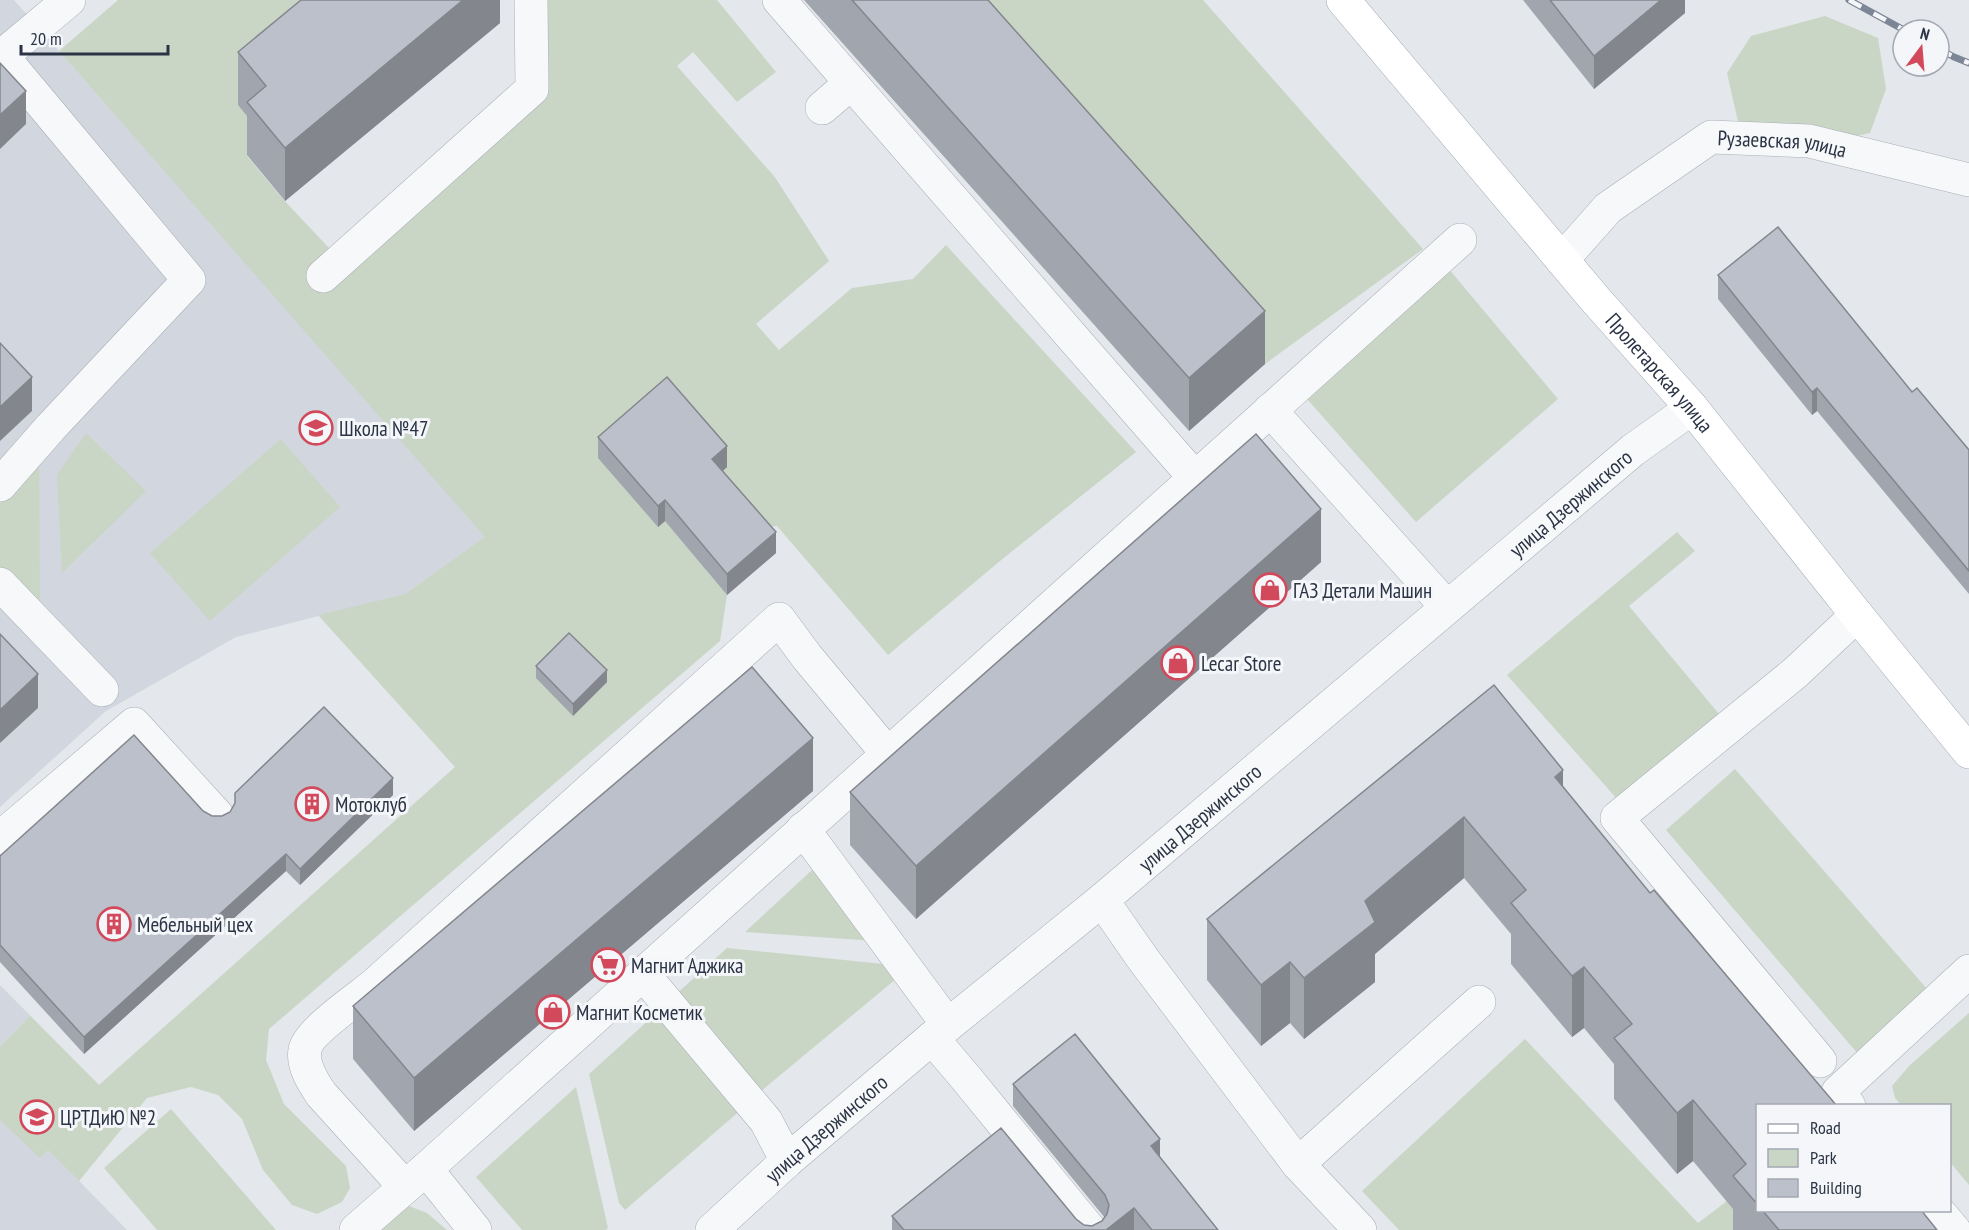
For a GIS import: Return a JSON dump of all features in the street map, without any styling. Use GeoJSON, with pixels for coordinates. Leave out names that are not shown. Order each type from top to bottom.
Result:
{"type":"FeatureCollection","features":[{"type":"Feature","properties":{"kind":"main road","name":"Пролетарская улица"},"geometry":{"type":"LineString","coordinates":[[1343,0],[1562,260],[1692,408],[1969,752]]}},
{"type":"Feature","properties":{"kind":"street"},"geometry":{"type":"LineString","coordinates":[[0,485],[189,280],[1,55],[69,0]]}},
{"type":"Feature","properties":{"kind":"street"},"geometry":{"type":"LineString","coordinates":[[323,276],[532,89],[531,0]]}},
{"type":"Feature","properties":{"kind":"street"},"geometry":{"type":"LineString","coordinates":[[779,0],[1194,478]]}},
{"type":"Feature","properties":{"kind":"street"},"geometry":{"type":"LineString","coordinates":[[822,108],[851,83]]}},
{"type":"Feature","properties":{"kind":"street","name":"Рузаевская улица"},"geometry":{"type":"LineString","coordinates":[[1562,260],[1608,208],[1711,137],[1809,141],[1969,180]]}},
{"type":"Feature","properties":{"kind":"street"},"geometry":{"type":"LineString","coordinates":[[356,1230],[1460,240]]}},
{"type":"Feature","properties":{"kind":"street","name":"улица Дзержинского"},"geometry":{"type":"LineString","coordinates":[[712,1230],[787,1161],[1102,900],[1633,450],[1692,408]]}},
{"type":"Feature","properties":{"kind":"street"},"geometry":{"type":"LineString","coordinates":[[1270,410],[1447,607]]}},
{"type":"Feature","properties":{"kind":"street"},"geometry":{"type":"LineString","coordinates":[[0,584],[102,690]]}},
{"type":"Feature","properties":{"kind":"street"},"geometry":{"type":"LineString","coordinates":[[1820,1061],[1617,818],[1795,673],[1857,615]]}},
{"type":"Feature","properties":{"kind":"street"},"geometry":{"type":"LineString","coordinates":[[475,1230],[321,1094],[311,1078],[305,1061],[304,1049],[311,1036],[373,986],[779,619],[807,657],[887,753]]}},
{"type":"Feature","properties":{"kind":"street"},"geometry":{"type":"LineString","coordinates":[[0,838],[134,724],[217,815]]}},
{"type":"Feature","properties":{"kind":"street"},"geometry":{"type":"LineString","coordinates":[[803,829],[940,1032],[966,1078],[1090,1230]]}},
{"type":"Feature","properties":{"kind":"street"},"geometry":{"type":"LineString","coordinates":[[1102,900],[1143,959],[1298,1164],[1360,1230]]}},
{"type":"Feature","properties":{"kind":"street"},"geometry":{"type":"LineString","coordinates":[[1847,1104],[1838,1092],[1969,971]]}},
{"type":"Feature","properties":{"kind":"street"},"geometry":{"type":"LineString","coordinates":[[643,974],[766,1121],[787,1161]]}},
{"type":"Feature","properties":{"kind":"street"},"geometry":{"type":"LineString","coordinates":[[1298,1164],[1479,1002]]}},
{"type":"Feature","properties":{"kind":"street"},"geometry":{"type":"LineString","coordinates":[[1939,1212],[1954,1230]]}},
{"type":"Feature","properties":{"kind":"shaded area","name":"Школа №47"},"geometry":{"type":"Polygon","coordinates":[[[0,0],[14,0],[324,352],[774,176],[829,261],[598,458],[405,594],[236,637],[106,711],[0,807],[0,0]]]}},
{"type":"Feature","properties":{"kind":"shaded area","name":"ЦРТДиЮ №2"},"geometry":{"type":"Polygon","coordinates":[[[0,985],[99,1085],[48,1149],[127,1230],[0,1230],[0,985]]]}},
{"type":"Feature","properties":{"kind":"green space"},"geometry":{"type":"Polygon","coordinates":[[[118,0],[364,0],[266,139],[247,156],[281,197],[345,265],[549,90],[547,0],[717,0],[776,72],[737,102],[693,52],[677,66],[774,176],[829,261],[756,324],[779,350],[852,288],[913,279],[946,245],[1136,452],[888,655],[777,526],[754,528],[706,570],[727,595],[720,641],[269,1029],[266,1060],[284,1104],[346,1166],[350,1188],[342,1202],[317,1214],[292,1205],[263,1170],[242,1119],[218,1095],[191,1087],[147,1098],[79,1181],[48,1150],[40,1158],[0,1120],[0,1047],[30,1016],[99,1085],[455,767],[318,615],[405,594],[485,537],[59,51],[118,0]]]}},
{"type":"Feature","properties":{"kind":"green space"},"geometry":{"type":"Polygon","coordinates":[[[941,0],[1203,0],[1423,249],[1265,364],[941,0]]]}},
{"type":"Feature","properties":{"kind":"green space"},"geometry":{"type":"Polygon","coordinates":[[[1825,16],[1878,38],[1886,89],[1870,133],[1788,151],[1740,130],[1727,73],[1751,36],[1825,16]]]}},
{"type":"Feature","properties":{"kind":"green space"},"geometry":{"type":"Polygon","coordinates":[[[1448,268],[1558,399],[1416,522],[1307,399],[1448,268]]]}},
{"type":"Feature","properties":{"kind":"green space"},"geometry":{"type":"Polygon","coordinates":[[[86,433],[146,491],[62,573],[57,475],[86,433]]]}},
{"type":"Feature","properties":{"kind":"green space"},"geometry":{"type":"Polygon","coordinates":[[[281,439],[340,507],[210,621],[150,553],[281,439]]]}},
{"type":"Feature","properties":{"kind":"green space"},"geometry":{"type":"Polygon","coordinates":[[[39,453],[40,609],[0,568],[0,498],[39,453]]]}},
{"type":"Feature","properties":{"kind":"green space"},"geometry":{"type":"Polygon","coordinates":[[[1677,532],[1695,551],[1629,606],[1724,720],[1618,800],[1507,675],[1677,532]]]}},
{"type":"Feature","properties":{"kind":"green space"},"geometry":{"type":"Polygon","coordinates":[[[1735,769],[1928,990],[1859,1055],[1666,830],[1735,769]]]}},
{"type":"Feature","properties":{"kind":"green space"},"geometry":{"type":"Polygon","coordinates":[[[812,870],[876,941],[745,932],[812,870]]]}},
{"type":"Feature","properties":{"kind":"green space"},"geometry":{"type":"Polygon","coordinates":[[[727,948],[883,964],[896,979],[754,1097],[673,997],[727,948]]]}},
{"type":"Feature","properties":{"kind":"green space"},"geometry":{"type":"Polygon","coordinates":[[[660,1010],[742,1109],[625,1210],[619,1203],[589,1074],[660,1010]]]}},
{"type":"Feature","properties":{"kind":"green space"},"geometry":{"type":"Polygon","coordinates":[[[1969,1013],[1969,1185],[1951,1163],[1951,1104],[1900,1104],[1895,1098],[1892,1086],[1910,1065],[1969,1013]]]}},
{"type":"Feature","properties":{"kind":"green space"},"geometry":{"type":"Polygon","coordinates":[[[1525,1039],[1698,1223],[1727,1201],[1747,1225],[1741,1230],[1399,1230],[1362,1191],[1525,1039]]]}},
{"type":"Feature","properties":{"kind":"green space"},"geometry":{"type":"Polygon","coordinates":[[[576,1087],[608,1228],[606,1230],[522,1230],[476,1177],[576,1087]]]}},
{"type":"Feature","properties":{"kind":"green space"},"geometry":{"type":"Polygon","coordinates":[[[171,1109],[276,1230],[157,1230],[104,1168],[171,1109]]]}},
{"type":"Feature","properties":{"kind":"green space"},"geometry":{"type":"Polygon","coordinates":[[[409,1206],[427,1213],[447,1230],[371,1230],[392,1211],[409,1206]]]}},
{"type":"Feature","properties":{"kind":"building"},"geometry":{"type":"Polygon","coordinates":[[[301,0],[463,0],[285,148],[247,102],[266,86],[238,52],[301,0]]]}},
{"type":"Feature","properties":{"kind":"building"},"geometry":{"type":"Polygon","coordinates":[[[852,0],[988,0],[1265,311],[1189,378],[852,0]]]}},
{"type":"Feature","properties":{"kind":"building"},"geometry":{"type":"Polygon","coordinates":[[[1550,0],[1661,0],[1594,56],[1550,0]]]}},
{"type":"Feature","properties":{"kind":"building"},"geometry":{"type":"Polygon","coordinates":[[[0,63],[26,91],[0,115],[0,63]]]}},
{"type":"Feature","properties":{"kind":"building"},"geometry":{"type":"Polygon","coordinates":[[[1778,227],[1912,392],[1917,388],[1969,450],[1969,571],[1817,388],[1812,392],[1718,275],[1778,227]]]}},
{"type":"Feature","properties":{"kind":"building"},"geometry":{"type":"Polygon","coordinates":[[[0,343],[32,377],[0,407],[0,343]]]}},
{"type":"Feature","properties":{"kind":"building"},"geometry":{"type":"Polygon","coordinates":[[[667,377],[727,446],[712,459],[776,532],[727,574],[665,500],[658,506],[598,437],[667,377]]]}},
{"type":"Feature","properties":{"kind":"building"},"geometry":{"type":"Polygon","coordinates":[[[1256,434],[1321,509],[916,866],[850,792],[1256,434]]]}},
{"type":"Feature","properties":{"kind":"building"},"geometry":{"type":"Polygon","coordinates":[[[569,633],[607,670],[573,704],[536,666],[569,633]]]}},
{"type":"Feature","properties":{"kind":"building"},"geometry":{"type":"Polygon","coordinates":[[[0,634],[38,674],[0,710],[0,634]]]}},
{"type":"Feature","properties":{"kind":"building"},"geometry":{"type":"Polygon","coordinates":[[[752,667],[813,738],[414,1078],[353,1006],[752,667]]]}},
{"type":"Feature","properties":{"kind":"building"},"geometry":{"type":"Polygon","coordinates":[[[1494,685],[1563,770],[1555,777],[1650,893],[1654,890],[1835,1104],[1756,1104],[1756,1203],[1733,1176],[1746,1164],[1693,1100],[1677,1113],[1614,1038],[1632,1024],[1584,967],[1572,976],[1511,903],[1526,890],[1464,817],[1365,901],[1375,922],[1304,978],[1290,962],[1261,985],[1207,919],[1494,685]]]}},
{"type":"Feature","properties":{"kind":"building","name":"Мебельный цех"},"geometry":{"type":"Polygon","coordinates":[[[324,707],[393,778],[300,869],[286,854],[84,1037],[0,945],[0,856],[134,735],[203,811],[212,816],[222,816],[230,812],[235,803],[235,793],[324,707]]]}},
{"type":"Feature","properties":{"kind":"building"},"geometry":{"type":"Polygon","coordinates":[[[1075,1034],[1160,1139],[1151,1146],[1218,1230],[1152,1230],[1134,1208],[1106,1230],[904,1230],[892,1216],[1001,1128],[1076,1219],[1084,1225],[1092,1226],[1102,1221],[1109,1205],[1105,1195],[1013,1084],[1075,1034]]]}},
{"type":"Feature","properties":{"kind":"building"},"geometry":{"type":"Polygon","coordinates":[[[1764,1212],[1923,1212],[1937,1230],[1779,1230],[1764,1212]]]}},
{"type":"Feature","properties":{"kind":"railway"},"geometry":{"type":"LineString","coordinates":[[1849,0],[1891,23]]}},
{"type":"Feature","properties":{"kind":"railway"},"geometry":{"type":"LineString","coordinates":[[1951,55],[1969,63]]}},
{"type":"Feature","properties":{"kind":"place","name":"Школа №47"},"geometry":{"type":"Point","coordinates":[316,428]}},
{"type":"Feature","properties":{"kind":"place","name":"ГАЗ Детали Машин"},"geometry":{"type":"Point","coordinates":[1270,590]}},
{"type":"Feature","properties":{"kind":"place","name":"Lecar Store"},"geometry":{"type":"Point","coordinates":[1178,663]}},
{"type":"Feature","properties":{"kind":"place","name":"Мотоклуб"},"geometry":{"type":"Point","coordinates":[312,804]}},
{"type":"Feature","properties":{"kind":"place","name":"Мебельный цех"},"geometry":{"type":"Point","coordinates":[114,924]}},
{"type":"Feature","properties":{"kind":"place","name":"Магнит Аджика"},"geometry":{"type":"Point","coordinates":[608,965]}},
{"type":"Feature","properties":{"kind":"place","name":"Магнит Косметик"},"geometry":{"type":"Point","coordinates":[553,1012]}},
{"type":"Feature","properties":{"kind":"place","name":"ЦРТДиЮ №2"},"geometry":{"type":"Point","coordinates":[37,1117]}}]}
